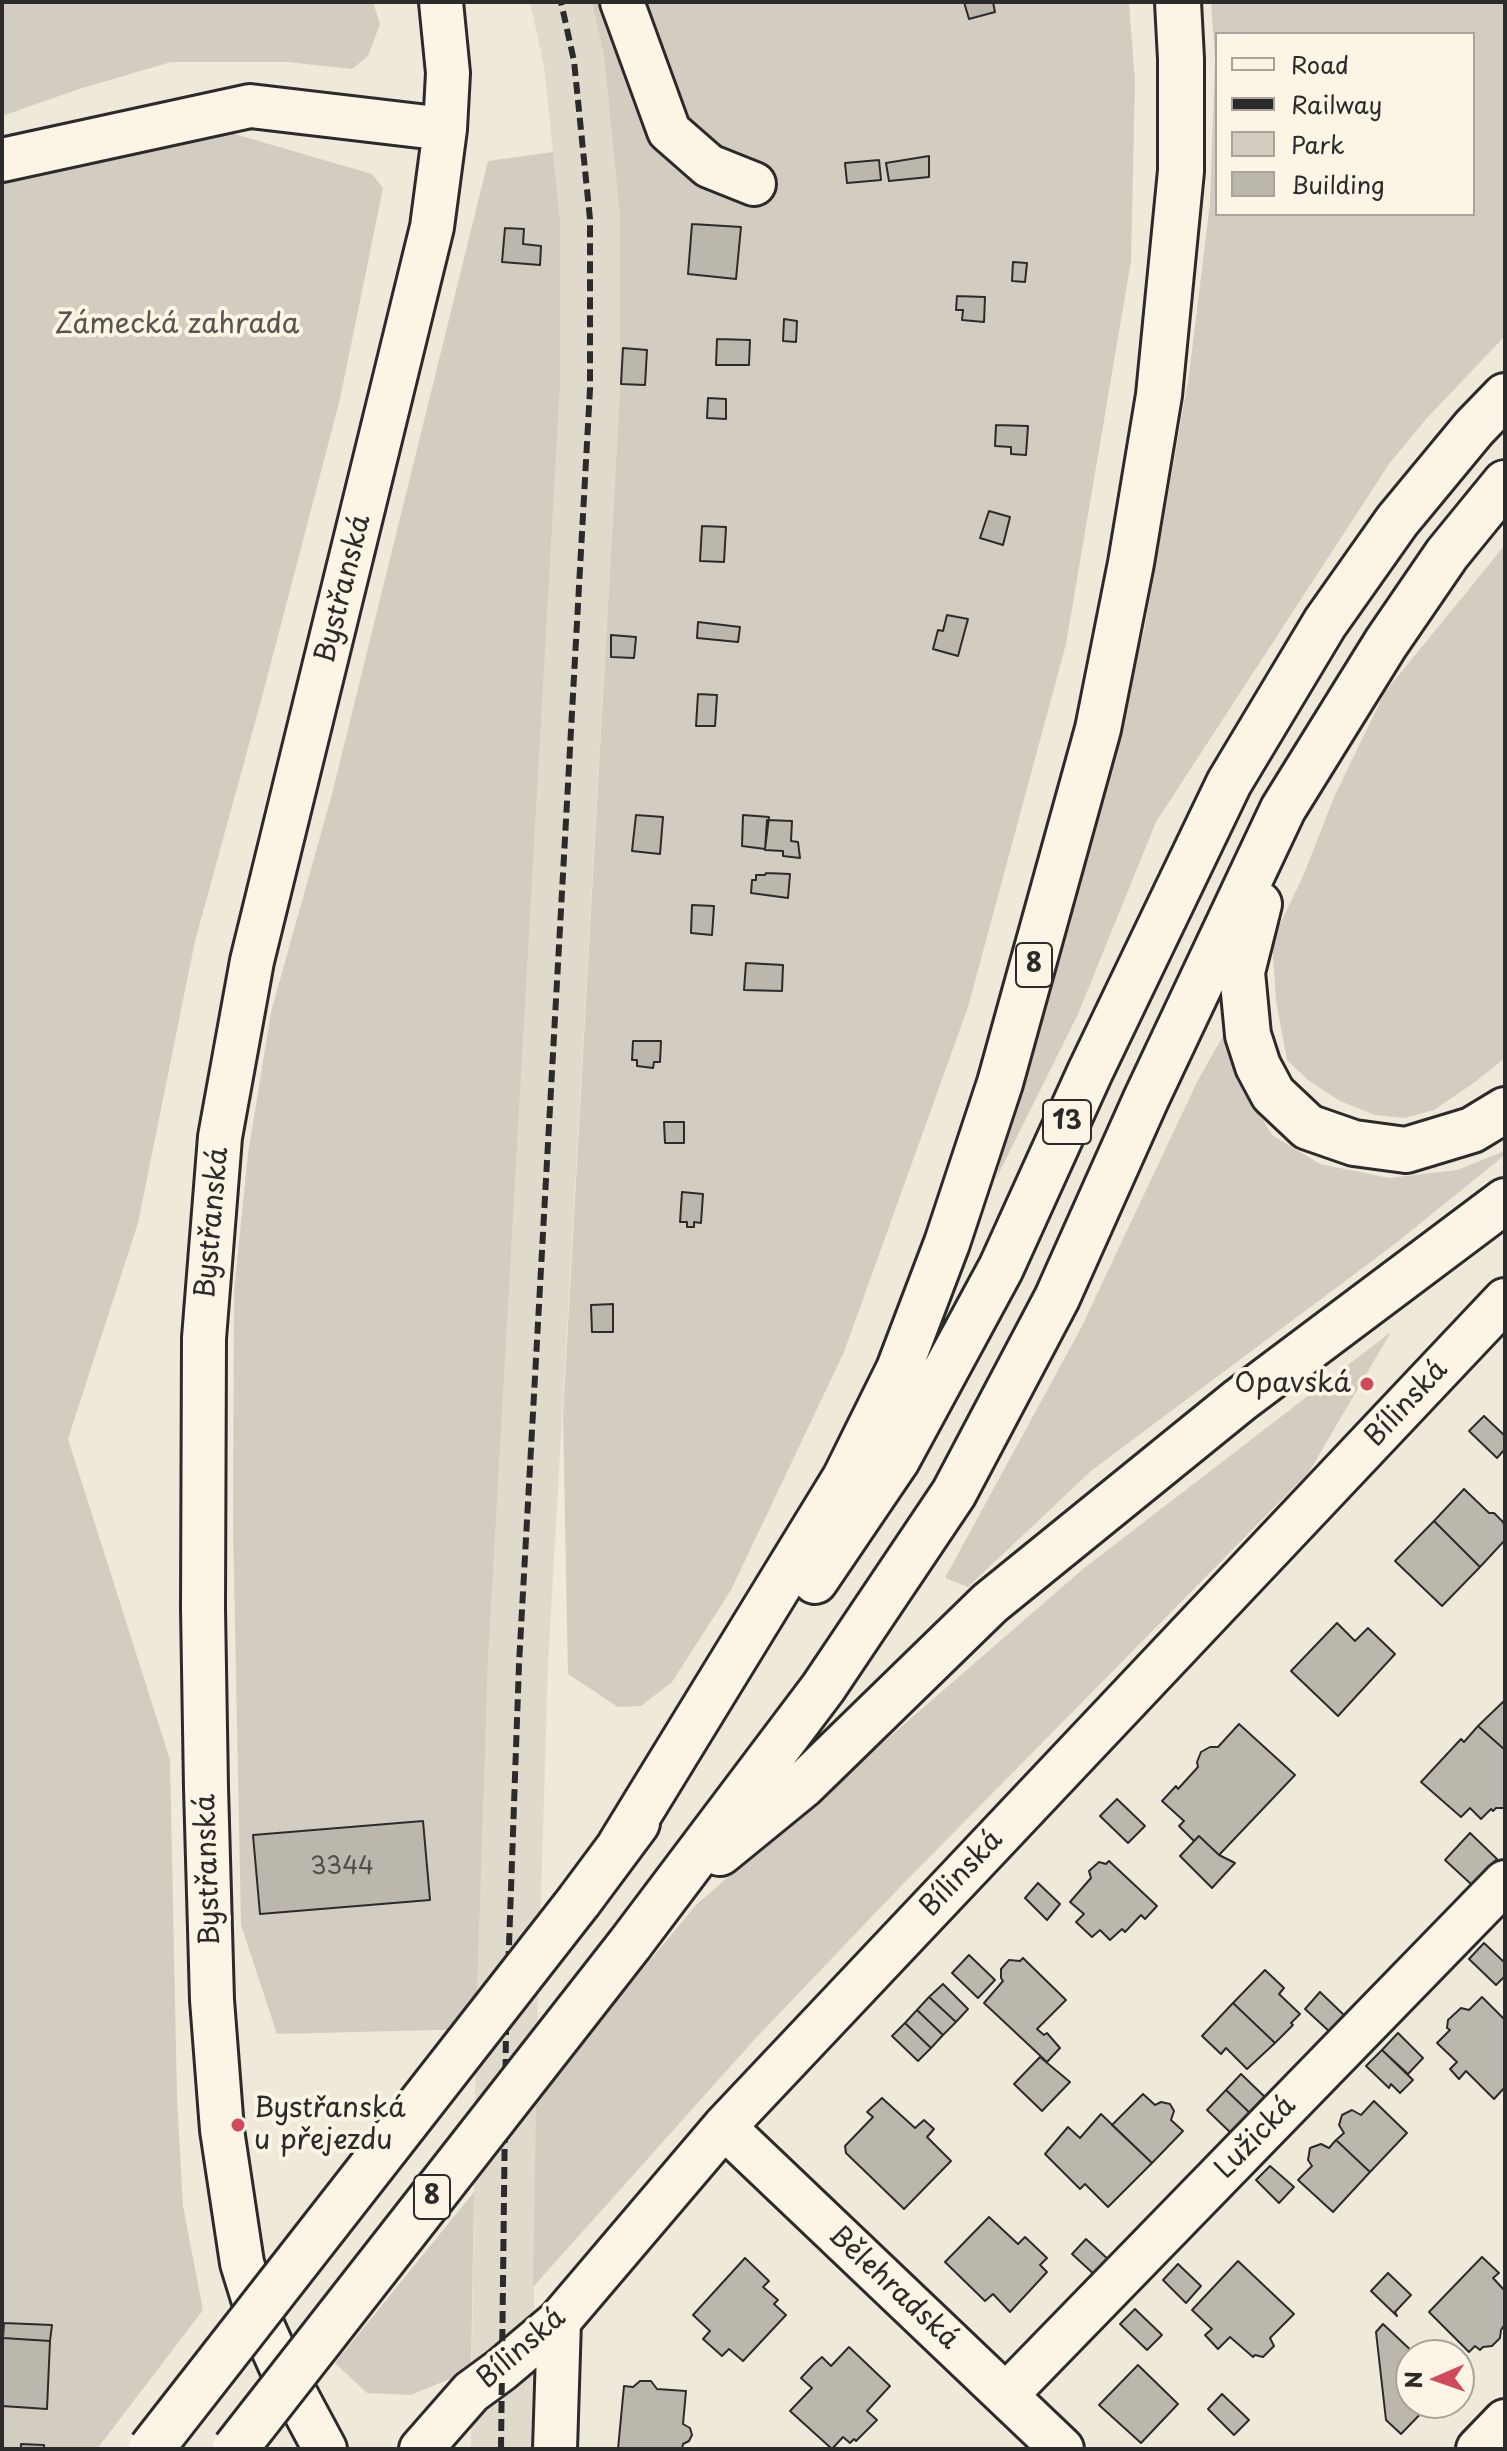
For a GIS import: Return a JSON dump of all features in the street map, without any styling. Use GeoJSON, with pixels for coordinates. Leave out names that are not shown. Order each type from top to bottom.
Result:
{"type":"FeatureCollection","features":[{"type":"Feature","properties":{"kind":"highway","name":"8"},"geometry":{"type":"LineString","coordinates":[[151,2449],[620,1845],[845,1478],[899,1369],[947,1243],[1000,1083],[1098,729],[1154,426],[1171,283],[1181,171],[1178,2]]}},
{"type":"Feature","properties":{"kind":"highway","name":"13"},"geometry":{"type":"LineString","coordinates":[[620,1845],[768,1652],[897,1460],[1001,1268],[1090,1072],[1229,783],[1325,623],[1397,521],[1474,428],[1505,396]]}},
{"type":"Feature","properties":{"kind":"highway","name":"13"},"geometry":{"type":"LineString","coordinates":[[668,1895],[823,1688],[954,1493],[1057,1298],[1146,1099],[1283,809],[1386,643],[1447,554],[1505,483]]}},
{"type":"Feature","properties":{"kind":"highway"},"geometry":{"type":"LineString","coordinates":[[1283,809],[1242,972],[1248,1035],[1258,1066],[1273,1094],[1308,1127],[1354,1143],[1406,1150],[1472,1130],[1505,1110]]}},
{"type":"Feature","properties":{"kind":"highway","name":"8"},"geometry":{"type":"LineString","coordinates":[[235,2449],[668,1895],[802,1786],[990,1603],[1240,1400],[1505,1201]]}},
{"type":"Feature","properties":{"kind":"street","name":"Bystřanská"},"geometry":{"type":"LineString","coordinates":[[325,2449],[259,2318],[242,2263],[222,2130],[212,2000],[206,1773],[204,1325],[220,1137],[252,961],[432,227],[445,129],[448,73],[441,2]]}},
{"type":"Feature","properties":{"kind":"street"},"geometry":{"type":"LineString","coordinates":[[622,2],[669,131],[709,166],[754,184]]}},
{"type":"Feature","properties":{"kind":"street"},"geometry":{"type":"LineString","coordinates":[[2,160],[250,106],[445,129]]}},
{"type":"Feature","properties":{"kind":"street","name":"Bílinská"},"geometry":{"type":"LineString","coordinates":[[421,2449],[471,2392],[559,2321],[724,2127],[1505,1300]]}},
{"type":"Feature","properties":{"kind":"street","name":"Lužická"},"geometry":{"type":"LineString","coordinates":[[1006,2395],[1505,1882]]}},
{"type":"Feature","properties":{"kind":"street","name":"Bělehradská"},"geometry":{"type":"LineString","coordinates":[[724,2127],[1062,2449]]}},
{"type":"Feature","properties":{"kind":"street"},"geometry":{"type":"LineString","coordinates":[[555,2449],[559,2321]]}},
{"type":"Feature","properties":{"kind":"street"},"geometry":{"type":"LineString","coordinates":[[1478,2449],[1505,2421]]}},
{"type":"Feature","properties":{"kind":"shaded area"},"geometry":{"type":"Polygon","coordinates":[[[530,2],[592,2],[604,56],[620,217],[620,390],[548,1665],[537,2030],[532,2449],[471,2449],[476,2029],[488,1662],[560,388],[560,220],[544,66],[530,2]]]}},
{"type":"Feature","properties":{"kind":"green space"},"geometry":{"type":"Polygon","coordinates":[[[2,2],[373,2],[380,24],[368,56],[352,69],[287,62],[171,62],[2,116],[2,2]]]}},
{"type":"Feature","properties":{"kind":"green space"},"geometry":{"type":"Polygon","coordinates":[[[592,2],[1129,2],[1135,81],[1131,261],[1066,644],[968,1007],[844,1352],[731,1590],[672,1682],[641,1706],[618,1707],[568,1674],[563,1415],[620,390],[620,217],[604,56],[592,2]]]}},
{"type":"Feature","properties":{"kind":"green space"},"geometry":{"type":"Polygon","coordinates":[[[1211,2],[1505,2],[1505,336],[1427,418],[1389,464],[1156,822],[1078,1014],[996,1179],[1144,631],[1189,375],[1210,203],[1215,59],[1211,2]]]}},
{"type":"Feature","properties":{"kind":"green space","name":"Zámecká zahrada"},"geometry":{"type":"Polygon","coordinates":[[[231,133],[372,174],[383,188],[340,399],[195,941],[138,1223],[68,1439],[170,1760],[177,2098],[183,2206],[203,2310],[97,2449],[2,2449],[2,180],[231,133]]]}},
{"type":"Feature","properties":{"kind":"green space"},"geometry":{"type":"Polygon","coordinates":[[[553,152],[560,220],[560,388],[488,1662],[476,2029],[277,2034],[241,1925],[233,1525],[234,1291],[248,1154],[271,1012],[332,794],[488,161],[553,152]]]}},
{"type":"Feature","properties":{"kind":"green space"},"geometry":{"type":"Polygon","coordinates":[[[1505,545],[1505,1058],[1434,1110],[1404,1118],[1375,1115],[1340,1101],[1308,1080],[1287,1060],[1276,1001],[1272,941],[1304,874],[1334,797],[1385,692],[1505,545]]]}},
{"type":"Feature","properties":{"kind":"green space"},"geometry":{"type":"Polygon","coordinates":[[[1223,1036],[1236,1076],[1272,1135],[1320,1164],[1389,1178],[1457,1170],[1505,1151],[1505,1155],[1396,1243],[1091,1471],[968,1587],[945,1578],[1081,1328],[1198,1080],[1223,1036]]]}},
{"type":"Feature","properties":{"kind":"green space"},"geometry":{"type":"Polygon","coordinates":[[[1391,1332],[1309,1472],[901,1886],[754,2040],[533,2287],[536,2098],[696,1905],[1083,1569],[1391,1332]]]}},
{"type":"Feature","properties":{"kind":"green space"},"geometry":{"type":"Polygon","coordinates":[[[474,2192],[471,2370],[411,2395],[367,2393],[335,2363],[474,2192]]]}},
{"type":"Feature","properties":{"kind":"building"},"geometry":{"type":"Polygon","coordinates":[[[964,2],[993,2],[995,12],[969,19],[964,2]]]}},
{"type":"Feature","properties":{"kind":"building"},"geometry":{"type":"Polygon","coordinates":[[[929,156],[929,177],[889,181],[886,163],[929,156]]]}},
{"type":"Feature","properties":{"kind":"building"},"geometry":{"type":"Polygon","coordinates":[[[879,160],[881,180],[847,183],[845,163],[879,160]]]}},
{"type":"Feature","properties":{"kind":"building"},"geometry":{"type":"Polygon","coordinates":[[[692,224],[741,227],[736,279],[688,274],[692,224]]]}},
{"type":"Feature","properties":{"kind":"building"},"geometry":{"type":"Polygon","coordinates":[[[505,228],[524,229],[523,244],[541,246],[540,265],[502,262],[505,228]]]}},
{"type":"Feature","properties":{"kind":"building"},"geometry":{"type":"Polygon","coordinates":[[[1013,262],[1027,263],[1025,282],[1012,281],[1013,262]]]}},
{"type":"Feature","properties":{"kind":"building"},"geometry":{"type":"Polygon","coordinates":[[[957,296],[985,297],[984,322],[962,320],[963,310],[956,310],[957,296]]]}},
{"type":"Feature","properties":{"kind":"building"},"geometry":{"type":"Polygon","coordinates":[[[784,319],[797,321],[796,342],[783,341],[784,319]]]}},
{"type":"Feature","properties":{"kind":"building"},"geometry":{"type":"Polygon","coordinates":[[[717,339],[750,340],[749,365],[716,365],[717,339]]]}},
{"type":"Feature","properties":{"kind":"building"},"geometry":{"type":"Polygon","coordinates":[[[623,348],[647,350],[645,385],[621,384],[623,348]]]}},
{"type":"Feature","properties":{"kind":"building"},"geometry":{"type":"Polygon","coordinates":[[[708,398],[726,399],[726,419],[707,418],[708,398]]]}},
{"type":"Feature","properties":{"kind":"building"},"geometry":{"type":"Polygon","coordinates":[[[996,425],[1028,426],[1026,455],[1011,454],[1011,447],[995,446],[996,425]]]}},
{"type":"Feature","properties":{"kind":"building"},"geometry":{"type":"Polygon","coordinates":[[[989,511],[1010,517],[1003,545],[980,538],[989,511]]]}},
{"type":"Feature","properties":{"kind":"building"},"geometry":{"type":"Polygon","coordinates":[[[702,526],[726,527],[724,562],[700,561],[702,526]]]}},
{"type":"Feature","properties":{"kind":"building"},"geometry":{"type":"Polygon","coordinates":[[[947,615],[968,619],[958,656],[933,649],[938,630],[943,631],[947,615]]]}},
{"type":"Feature","properties":{"kind":"building"},"geometry":{"type":"Polygon","coordinates":[[[698,622],[740,627],[738,642],[697,638],[698,622]]]}},
{"type":"Feature","properties":{"kind":"building"},"geometry":{"type":"Polygon","coordinates":[[[611,635],[636,637],[634,658],[611,657],[611,635]]]}},
{"type":"Feature","properties":{"kind":"building"},"geometry":{"type":"Polygon","coordinates":[[[698,694],[717,695],[715,726],[696,726],[698,694]]]}},
{"type":"Feature","properties":{"kind":"building"},"geometry":{"type":"Polygon","coordinates":[[[636,815],[663,817],[660,854],[632,851],[636,815]]]}},
{"type":"Feature","properties":{"kind":"building"},"geometry":{"type":"Polygon","coordinates":[[[743,815],[769,817],[765,849],[742,846],[743,815]]]}},
{"type":"Feature","properties":{"kind":"building"},"geometry":{"type":"Polygon","coordinates":[[[767,820],[792,821],[791,841],[798,842],[800,858],[783,856],[783,851],[765,850],[767,820]]]}},
{"type":"Feature","properties":{"kind":"building"},"geometry":{"type":"Polygon","coordinates":[[[790,874],[788,898],[751,893],[752,880],[756,880],[756,875],[790,874]]]}},
{"type":"Feature","properties":{"kind":"building"},"geometry":{"type":"Polygon","coordinates":[[[692,905],[714,906],[712,935],[691,933],[692,905]]]}},
{"type":"Feature","properties":{"kind":"building"},"geometry":{"type":"Polygon","coordinates":[[[746,963],[783,965],[782,991],[744,990],[746,963]]]}},
{"type":"Feature","properties":{"kind":"building"},"geometry":{"type":"Polygon","coordinates":[[[633,1041],[661,1041],[660,1062],[654,1062],[653,1068],[637,1066],[637,1060],[632,1060],[633,1041]]]}},
{"type":"Feature","properties":{"kind":"building"},"geometry":{"type":"Polygon","coordinates":[[[664,1122],[684,1122],[684,1143],[665,1143],[664,1122]]]}},
{"type":"Feature","properties":{"kind":"building"},"geometry":{"type":"Polygon","coordinates":[[[682,1192],[703,1194],[701,1223],[694,1222],[694,1227],[680,1222],[682,1192]]]}},
{"type":"Feature","properties":{"kind":"building"},"geometry":{"type":"Polygon","coordinates":[[[613,1304],[613,1332],[592,1332],[591,1305],[613,1304]]]}},
{"type":"Feature","properties":{"kind":"building"},"geometry":{"type":"Polygon","coordinates":[[[1484,1416],[1505,1436],[1505,1449],[1497,1458],[1469,1431],[1484,1416]]]}},
{"type":"Feature","properties":{"kind":"building"},"geometry":{"type":"Polygon","coordinates":[[[1464,1489],[1489,1513],[1494,1513],[1505,1528],[1505,1540],[1480,1567],[1434,1521],[1464,1489]]]}},
{"type":"Feature","properties":{"kind":"building"},"geometry":{"type":"Polygon","coordinates":[[[1434,1521],[1480,1567],[1442,1606],[1395,1561],[1434,1521]]]}},
{"type":"Feature","properties":{"kind":"building"},"geometry":{"type":"Polygon","coordinates":[[[1337,1623],[1355,1641],[1368,1628],[1395,1654],[1338,1716],[1291,1671],[1337,1623]]]}},
{"type":"Feature","properties":{"kind":"building"},"geometry":{"type":"Polygon","coordinates":[[[1505,1700],[1505,1750],[1478,1726],[1505,1700]]]}},
{"type":"Feature","properties":{"kind":"building"},"geometry":{"type":"Polygon","coordinates":[[[1239,1724],[1295,1775],[1219,1855],[1199,1836],[1194,1841],[1179,1826],[1184,1821],[1162,1801],[1198,1767],[1201,1752],[1218,1747],[1239,1724]]]}},
{"type":"Feature","properties":{"kind":"building"},"geometry":{"type":"Polygon","coordinates":[[[1478,1726],[1505,1750],[1505,1808],[1491,1809],[1481,1819],[1470,1808],[1461,1817],[1421,1782],[1461,1739],[1464,1742],[1478,1726]]]}},
{"type":"Feature","properties":{"kind":"building"},"geometry":{"type":"Polygon","coordinates":[[[1117,1799],[1145,1826],[1128,1843],[1100,1816],[1117,1799]]]}},
{"type":"Feature","properties":{"kind":"building"},"geometry":{"type":"Polygon","coordinates":[[[423,1821],[430,1900],[260,1914],[253,1835],[423,1821]]]}},
{"type":"Feature","properties":{"kind":"building"},"geometry":{"type":"Polygon","coordinates":[[[1470,1833],[1497,1859],[1472,1885],[1445,1860],[1470,1833]]]}},
{"type":"Feature","properties":{"kind":"building"},"geometry":{"type":"Polygon","coordinates":[[[1199,1836],[1219,1855],[1235,1863],[1212,1888],[1180,1856],[1199,1836]]]}},
{"type":"Feature","properties":{"kind":"building"},"geometry":{"type":"Polygon","coordinates":[[[1109,1861],[1157,1906],[1145,1919],[1141,1915],[1125,1932],[1122,1929],[1110,1940],[1100,1930],[1092,1937],[1076,1922],[1084,1914],[1070,1902],[1091,1878],[1089,1871],[1099,1862],[1106,1864],[1109,1861]]]}},
{"type":"Feature","properties":{"kind":"building"},"geometry":{"type":"Polygon","coordinates":[[[1038,1883],[1060,1904],[1047,1920],[1025,1898],[1038,1883]]]}},
{"type":"Feature","properties":{"kind":"building"},"geometry":{"type":"Polygon","coordinates":[[[1484,1943],[1505,1963],[1505,1976],[1496,1985],[1469,1959],[1484,1943]]]}},
{"type":"Feature","properties":{"kind":"building"},"geometry":{"type":"Polygon","coordinates":[[[969,1955],[995,1980],[978,1998],[952,1973],[969,1955]]]}},
{"type":"Feature","properties":{"kind":"building"},"geometry":{"type":"Polygon","coordinates":[[[1023,1958],[1066,2000],[1037,2029],[1044,2035],[1047,2033],[1060,2048],[1047,2062],[984,2003],[1003,1981],[1001,1969],[1009,1960],[1020,1961],[1023,1958]]]}},
{"type":"Feature","properties":{"kind":"building"},"geometry":{"type":"Polygon","coordinates":[[[1265,1970],[1284,1988],[1279,1994],[1300,2014],[1275,2043],[1233,2003],[1265,1970]]]}},
{"type":"Feature","properties":{"kind":"building"},"geometry":{"type":"Polygon","coordinates":[[[943,1984],[968,2009],[956,2022],[929,1997],[943,1984]]]}},
{"type":"Feature","properties":{"kind":"building"},"geometry":{"type":"Polygon","coordinates":[[[1320,1992],[1346,2017],[1331,2033],[1305,2009],[1320,1992]]]}},
{"type":"Feature","properties":{"kind":"building"},"geometry":{"type":"Polygon","coordinates":[[[929,1997],[956,2022],[943,2035],[917,2010],[929,1997]]]}},
{"type":"Feature","properties":{"kind":"building"},"geometry":{"type":"Polygon","coordinates":[[[1482,1997],[1505,2020],[1505,2087],[1494,2099],[1466,2071],[1459,2079],[1450,2069],[1457,2062],[1437,2043],[1450,2030],[1447,2028],[1448,2020],[1461,2008],[1469,2010],[1482,1997]]]}},
{"type":"Feature","properties":{"kind":"building"},"geometry":{"type":"Polygon","coordinates":[[[1233,2003],[1275,2043],[1247,2069],[1226,2048],[1221,2054],[1202,2036],[1233,2003]]]}},
{"type":"Feature","properties":{"kind":"building"},"geometry":{"type":"Polygon","coordinates":[[[917,2010],[943,2035],[931,2048],[905,2023],[917,2010]]]}},
{"type":"Feature","properties":{"kind":"building"},"geometry":{"type":"Polygon","coordinates":[[[905,2023],[931,2048],[918,2061],[892,2036],[905,2023]]]}},
{"type":"Feature","properties":{"kind":"building"},"geometry":{"type":"Polygon","coordinates":[[[1398,2033],[1423,2058],[1408,2074],[1382,2050],[1398,2033]]]}},
{"type":"Feature","properties":{"kind":"building"},"geometry":{"type":"Polygon","coordinates":[[[1382,2050],[1413,2080],[1400,2093],[1391,2084],[1389,2088],[1366,2066],[1382,2050]]]}},
{"type":"Feature","properties":{"kind":"building"},"geometry":{"type":"Polygon","coordinates":[[[1040,2057],[1070,2082],[1042,2111],[1014,2084],[1040,2057]]]}},
{"type":"Feature","properties":{"kind":"building"},"geometry":{"type":"Polygon","coordinates":[[[1241,2074],[1267,2099],[1252,2115],[1226,2090],[1241,2074]]]}},
{"type":"Feature","properties":{"kind":"building"},"geometry":{"type":"Polygon","coordinates":[[[1226,2090],[1252,2115],[1233,2135],[1207,2110],[1226,2090]]]}},
{"type":"Feature","properties":{"kind":"building"},"geometry":{"type":"Polygon","coordinates":[[[1143,2094],[1155,2105],[1161,2102],[1170,2104],[1174,2111],[1171,2120],[1183,2131],[1152,2163],[1112,2125],[1143,2094]]]}},
{"type":"Feature","properties":{"kind":"building"},"geometry":{"type":"Polygon","coordinates":[[[882,2098],[915,2128],[924,2120],[934,2129],[927,2137],[951,2161],[904,2209],[846,2153],[845,2146],[873,2117],[867,2112],[882,2098]]]}},
{"type":"Feature","properties":{"kind":"building"},"geometry":{"type":"Polygon","coordinates":[[[1374,2101],[1407,2133],[1370,2172],[1336,2140],[1344,2133],[1339,2125],[1342,2115],[1352,2110],[1361,2115],[1374,2101]]]}},
{"type":"Feature","properties":{"kind":"building"},"geometry":{"type":"Polygon","coordinates":[[[1101,2114],[1152,2163],[1108,2207],[1085,2184],[1080,2189],[1045,2154],[1068,2127],[1080,2138],[1101,2114]]]}},
{"type":"Feature","properties":{"kind":"building"},"geometry":{"type":"Polygon","coordinates":[[[1336,2140],[1370,2172],[1333,2212],[1298,2180],[1312,2166],[1308,2160],[1310,2148],[1321,2144],[1329,2148],[1336,2140]]]}},
{"type":"Feature","properties":{"kind":"building"},"geometry":{"type":"Polygon","coordinates":[[[1270,2166],[1294,2187],[1279,2203],[1256,2180],[1270,2166]]]}},
{"type":"Feature","properties":{"kind":"building"},"geometry":{"type":"Polygon","coordinates":[[[989,2217],[1018,2244],[1025,2237],[1047,2258],[1040,2265],[1047,2272],[1010,2312],[993,2294],[985,2301],[945,2262],[989,2217]]]}},
{"type":"Feature","properties":{"kind":"building"},"geometry":{"type":"Polygon","coordinates":[[[1086,2239],[1110,2261],[1096,2276],[1072,2254],[1086,2239]]]}},
{"type":"Feature","properties":{"kind":"building"},"geometry":{"type":"Polygon","coordinates":[[[1482,2257],[1499,2273],[1493,2278],[1505,2291],[1505,2324],[1500,2338],[1492,2346],[1480,2350],[1475,2346],[1475,2339],[1456,2339],[1429,2312],[1482,2257]]]}},
{"type":"Feature","properties":{"kind":"building"},"geometry":{"type":"Polygon","coordinates":[[[745,2258],[769,2281],[763,2287],[778,2300],[774,2304],[786,2315],[743,2361],[729,2349],[722,2356],[703,2339],[710,2331],[693,2315],[745,2258]]]}},
{"type":"Feature","properties":{"kind":"building"},"geometry":{"type":"Polygon","coordinates":[[[1238,2261],[1294,2314],[1270,2338],[1274,2346],[1263,2357],[1253,2357],[1230,2337],[1218,2349],[1205,2335],[1212,2329],[1192,2310],[1238,2261]]]}},
{"type":"Feature","properties":{"kind":"building"},"geometry":{"type":"Polygon","coordinates":[[[1178,2264],[1201,2286],[1186,2303],[1163,2280],[1178,2264]]]}},
{"type":"Feature","properties":{"kind":"building"},"geometry":{"type":"Polygon","coordinates":[[[1388,2273],[1411,2295],[1395,2312],[1397,2316],[1371,2291],[1388,2273]]]}},
{"type":"Feature","properties":{"kind":"building"},"geometry":{"type":"Polygon","coordinates":[[[1135,2309],[1162,2335],[1147,2350],[1120,2324],[1135,2309]]]}},
{"type":"Feature","properties":{"kind":"building"},"geometry":{"type":"Polygon","coordinates":[[[4,2323],[52,2325],[50,2341],[3,2338],[4,2323]]]}},
{"type":"Feature","properties":{"kind":"building"},"geometry":{"type":"Polygon","coordinates":[[[1383,2324],[1399,2339],[1395,2339],[1395,2419],[1416,2419],[1401,2434],[1386,2420],[1376,2332],[1383,2324]]]}},
{"type":"Feature","properties":{"kind":"building"},"geometry":{"type":"Polygon","coordinates":[[[3,2338],[50,2341],[47,2409],[2,2406],[3,2338]]]}},
{"type":"Feature","properties":{"kind":"building"},"geometry":{"type":"Polygon","coordinates":[[[849,2347],[890,2386],[867,2411],[877,2420],[856,2441],[854,2439],[850,2443],[843,2437],[832,2449],[790,2411],[812,2388],[801,2378],[822,2357],[831,2366],[849,2347]]]}},
{"type":"Feature","properties":{"kind":"building"},"geometry":{"type":"Polygon","coordinates":[[[1138,2365],[1178,2404],[1141,2443],[1099,2405],[1138,2365]]]}},
{"type":"Feature","properties":{"kind":"building"},"geometry":{"type":"Polygon","coordinates":[[[640,2381],[651,2381],[657,2389],[686,2391],[683,2424],[690,2428],[692,2435],[682,2449],[618,2449],[624,2386],[633,2387],[640,2381]]]}},
{"type":"Feature","properties":{"kind":"building"},"geometry":{"type":"Polygon","coordinates":[[[1222,2394],[1249,2420],[1234,2435],[1208,2409],[1222,2394]]]}},
{"type":"Feature","properties":{"kind":"building"},"geometry":{"type":"Polygon","coordinates":[[[21,2444],[44,2445],[44,2449],[21,2449],[21,2444]]]}},
{"type":"Feature","properties":{"kind":"railway"},"geometry":{"type":"LineString","coordinates":[[501,2449],[506,2030],[519,1664],[590,389],[590,219],[574,61],[561,2]]}},
{"type":"Feature","properties":{"kind":"place","name":"Opavská"},"geometry":{"type":"Point","coordinates":[1367,1384]}},
{"type":"Feature","properties":{"kind":"place","name":"Bystřanská u přejezdu"},"geometry":{"type":"Point","coordinates":[238,2125]}}]}
